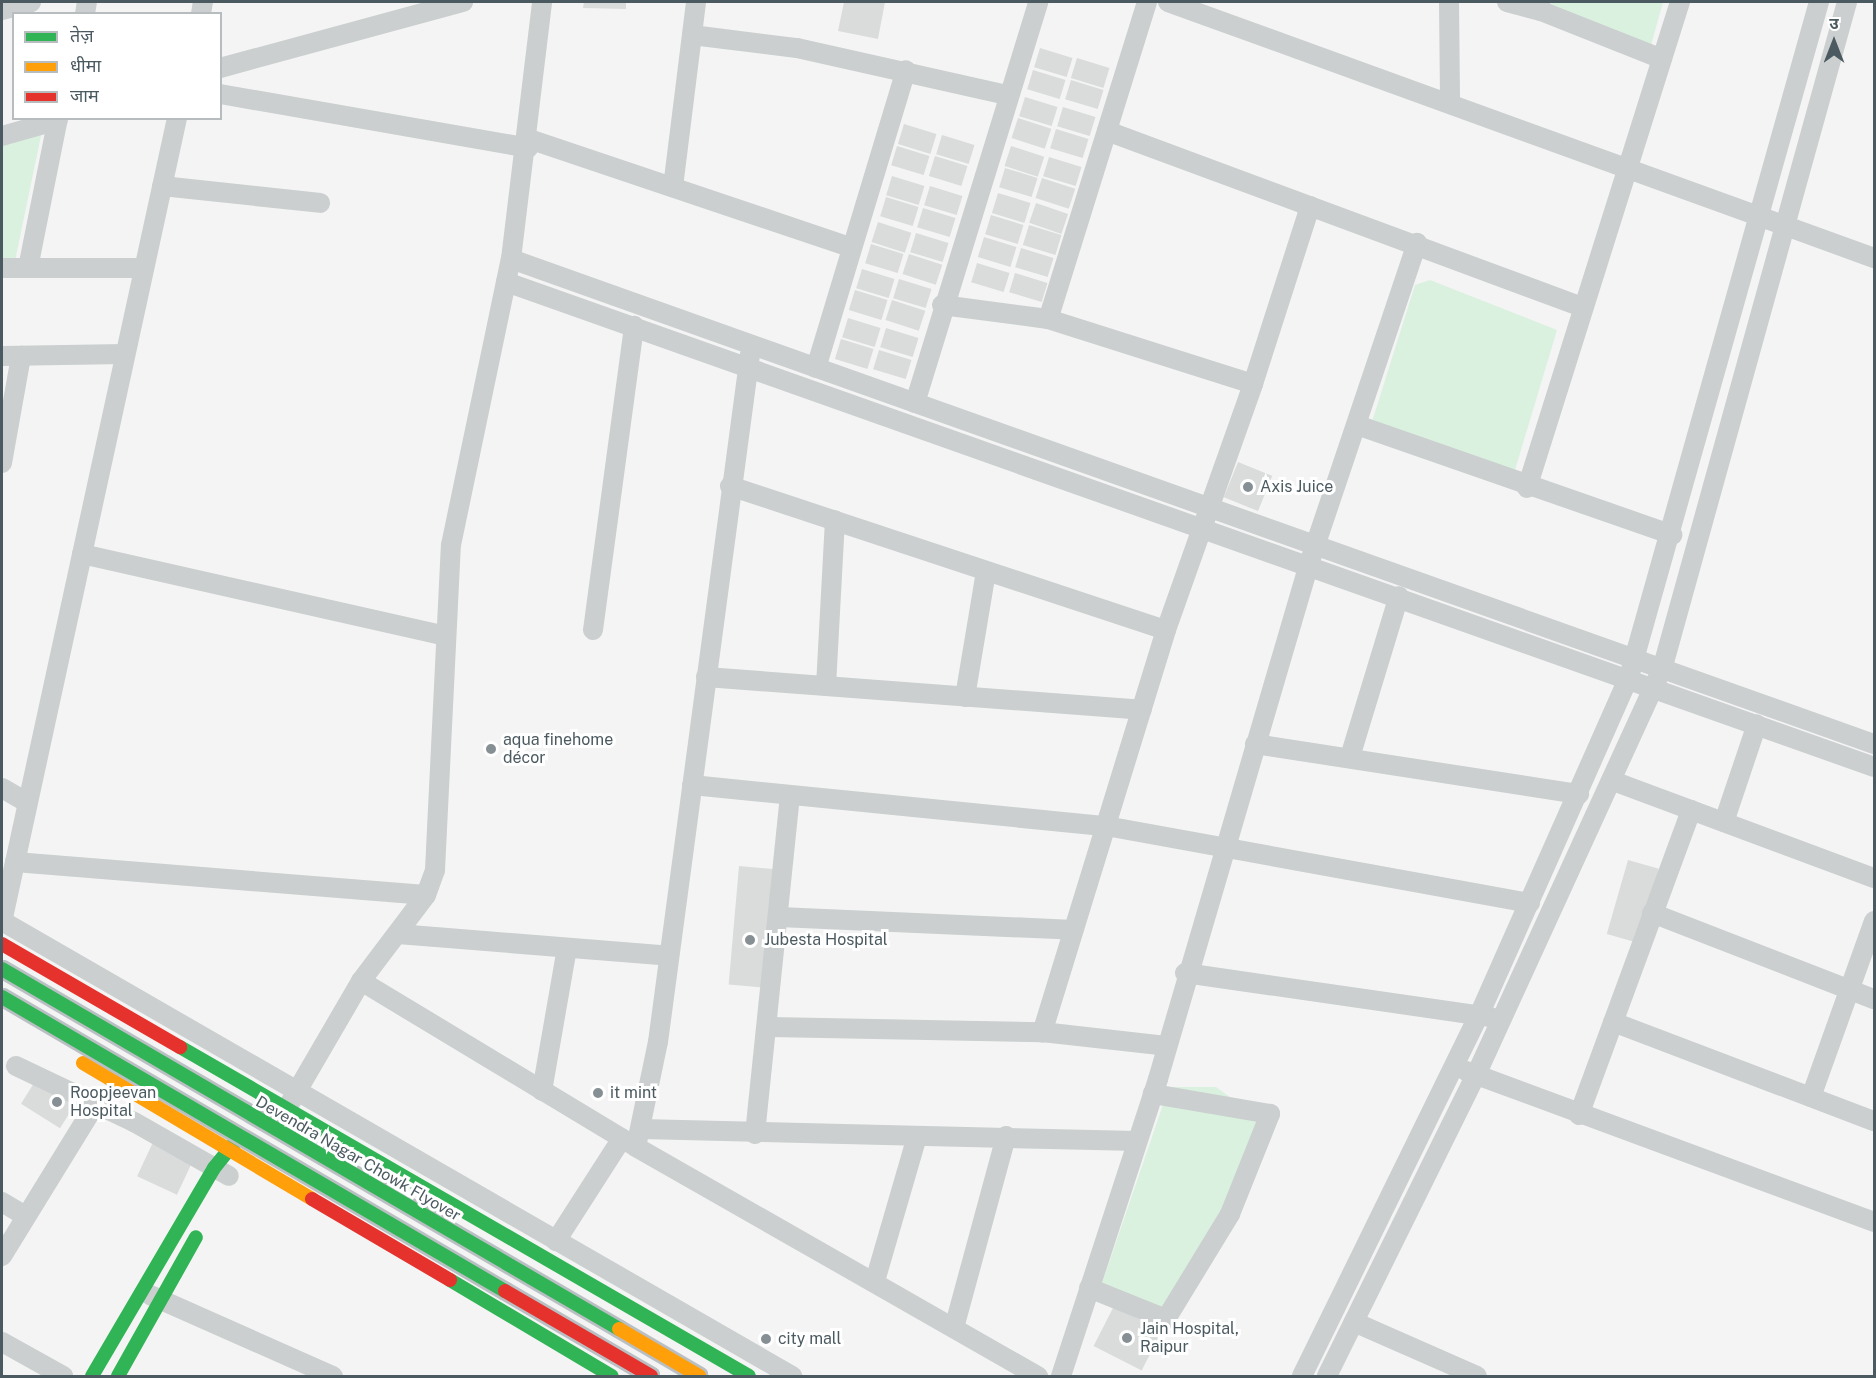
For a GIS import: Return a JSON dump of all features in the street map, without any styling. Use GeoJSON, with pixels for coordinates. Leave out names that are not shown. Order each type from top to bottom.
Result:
{"type":"FeatureCollection","features":[{"type":"Feature","properties":{"kind":"main road"},"geometry":{"type":"LineString","coordinates":[[2,944],[749,1377]]}},
{"type":"Feature","properties":{"kind":"main road","name":"Devendra Nagar Chowk Flyover"},"geometry":{"type":"LineString","coordinates":[[2,969],[699,1377]]}},
{"type":"Feature","properties":{"kind":"main road"},"geometry":{"type":"LineString","coordinates":[[2,997],[651,1377]]}},
{"type":"Feature","properties":{"kind":"main road"},"geometry":{"type":"LineString","coordinates":[[2,1015],[612,1377]]}},
{"type":"Feature","properties":{"kind":"main road"},"geometry":{"type":"LineString","coordinates":[[222,1177],[228,1149],[278,1106]]}},
{"type":"Feature","properties":{"kind":"main road"},"geometry":{"type":"LineString","coordinates":[[92,1377],[142,1291],[222,1177],[245,1161],[278,1106]]}},
{"type":"Feature","properties":{"kind":"main road"},"geometry":{"type":"LineString","coordinates":[[118,1377],[206,1218]]}},
{"type":"Feature","properties":{"kind":"street"},"geometry":{"type":"LineString","coordinates":[[2,10],[31,2]]}},
{"type":"Feature","properties":{"kind":"street"},"geometry":{"type":"LineString","coordinates":[[222,67],[463,2]]}},
{"type":"Feature","properties":{"kind":"street"},"geometry":{"type":"LineString","coordinates":[[278,1106],[308,1068],[361,981],[426,895],[438,849],[446,636],[462,479],[511,259],[528,143],[542,2]]}},
{"type":"Feature","properties":{"kind":"street"},"geometry":{"type":"LineString","coordinates":[[673,187],[696,2]]}},
{"type":"Feature","properties":{"kind":"street"},"geometry":{"type":"LineString","coordinates":[[915,403],[942,305],[1038,2]]}},
{"type":"Feature","properties":{"kind":"street"},"geometry":{"type":"LineString","coordinates":[[1048,319],[1147,2]]}},
{"type":"Feature","properties":{"kind":"street"},"geometry":{"type":"LineString","coordinates":[[1168,2],[1450,101],[1759,213],[1875,258]]}},
{"type":"Feature","properties":{"kind":"street"},"geometry":{"type":"LineString","coordinates":[[1449,2],[1450,101]]}},
{"type":"Feature","properties":{"kind":"street"},"geometry":{"type":"LineString","coordinates":[[1507,2],[1540,6],[1662,59]]}},
{"type":"Feature","properties":{"kind":"street"},"geometry":{"type":"LineString","coordinates":[[1527,488],[1582,307],[1680,2]]}},
{"type":"Feature","properties":{"kind":"street"},"geometry":{"type":"LineString","coordinates":[[1302,1377],[1480,1013],[1579,795],[1629,677],[1672,535],[1819,2]]}},
{"type":"Feature","properties":{"kind":"street"},"geometry":{"type":"LineString","coordinates":[[1327,1377],[1476,1075],[1613,781],[1663,666],[1846,2]]}},
{"type":"Feature","properties":{"kind":"street"},"geometry":{"type":"LineString","coordinates":[[692,35],[906,70],[1007,95]]}},
{"type":"Feature","properties":{"kind":"street"},"geometry":{"type":"LineString","coordinates":[[816,368],[850,247],[906,70]]}},
{"type":"Feature","properties":{"kind":"street"},"geometry":{"type":"LineString","coordinates":[[222,94],[528,143],[673,187],[850,247]]}},
{"type":"Feature","properties":{"kind":"street"},"geometry":{"type":"LineString","coordinates":[[2,136],[55,120]]}},
{"type":"Feature","properties":{"kind":"street"},"geometry":{"type":"LineString","coordinates":[[28,268],[58,120]]}},
{"type":"Feature","properties":{"kind":"street"},"geometry":{"type":"LineString","coordinates":[[177,120],[26,802],[2,922],[792,1377]]}},
{"type":"Feature","properties":{"kind":"street"},"geometry":{"type":"LineString","coordinates":[[1107,131],[1417,243],[1582,307]]}},
{"type":"Feature","properties":{"kind":"street"},"geometry":{"type":"LineString","coordinates":[[162,186],[320,203]]}},
{"type":"Feature","properties":{"kind":"street"},"geometry":{"type":"LineString","coordinates":[[1042,1032],[1166,630],[1253,384],[1310,206]]}},
{"type":"Feature","properties":{"kind":"street"},"geometry":{"type":"LineString","coordinates":[[1060,1377],[1153,1094],[1185,973],[1226,844],[1309,564],[1417,243]]}},
{"type":"Feature","properties":{"kind":"street"},"geometry":{"type":"LineString","coordinates":[[511,259],[915,403],[1209,504],[1875,744]]}},
{"type":"Feature","properties":{"kind":"street"},"geometry":{"type":"LineString","coordinates":[[2,268],[143,268]]}},
{"type":"Feature","properties":{"kind":"street"},"geometry":{"type":"LineString","coordinates":[[506,282],[1202,525],[1875,767]]}},
{"type":"Feature","properties":{"kind":"street"},"geometry":{"type":"LineString","coordinates":[[942,305],[1048,319],[1253,384]]}},
{"type":"Feature","properties":{"kind":"street"},"geometry":{"type":"LineString","coordinates":[[593,630],[634,326]]}},
{"type":"Feature","properties":{"kind":"street"},"geometry":{"type":"LineString","coordinates":[[556,1241],[633,1138],[669,956],[730,486],[750,366],[750,345]]}},
{"type":"Feature","properties":{"kind":"street"},"geometry":{"type":"LineString","coordinates":[[2,463],[11,356],[125,354]]}},
{"type":"Feature","properties":{"kind":"street"},"geometry":{"type":"LineString","coordinates":[[1358,424],[1527,488],[1672,535]]}},
{"type":"Feature","properties":{"kind":"street"},"geometry":{"type":"LineString","coordinates":[[730,486],[1166,630]]}},
{"type":"Feature","properties":{"kind":"street"},"geometry":{"type":"LineString","coordinates":[[826,686],[835,520]]}},
{"type":"Feature","properties":{"kind":"street"},"geometry":{"type":"LineString","coordinates":[[82,554],[446,636]]}},
{"type":"Feature","properties":{"kind":"street"},"geometry":{"type":"LineString","coordinates":[[965,696],[986,572]]}},
{"type":"Feature","properties":{"kind":"street"},"geometry":{"type":"LineString","coordinates":[[1350,758],[1399,596]]}},
{"type":"Feature","properties":{"kind":"street"},"geometry":{"type":"LineString","coordinates":[[706,677],[1142,710]]}},
{"type":"Feature","properties":{"kind":"street"},"geometry":{"type":"LineString","coordinates":[[1724,822],[1757,724]]}},
{"type":"Feature","properties":{"kind":"street"},"geometry":{"type":"LineString","coordinates":[[1255,744],[1579,795]]}},
{"type":"Feature","properties":{"kind":"street"},"geometry":{"type":"LineString","coordinates":[[1613,781],[1875,878]]}},
{"type":"Feature","properties":{"kind":"street"},"geometry":{"type":"LineString","coordinates":[[692,785],[790,798],[1106,826],[1226,844],[1530,903]]}},
{"type":"Feature","properties":{"kind":"street"},"geometry":{"type":"LineString","coordinates":[[2,788],[26,802]]}},
{"type":"Feature","properties":{"kind":"street"},"geometry":{"type":"LineString","coordinates":[[754,1134],[770,1027],[790,798]]}},
{"type":"Feature","properties":{"kind":"street"},"geometry":{"type":"LineString","coordinates":[[1579,1115],[1691,810]]}},
{"type":"Feature","properties":{"kind":"street"},"geometry":{"type":"LineString","coordinates":[[15,862],[426,895]]}},
{"type":"Feature","properties":{"kind":"street"},"geometry":{"type":"LineString","coordinates":[[1652,913],[1875,999]]}},
{"type":"Feature","properties":{"kind":"street"},"geometry":{"type":"LineString","coordinates":[[779,917],[1074,930]]}},
{"type":"Feature","properties":{"kind":"street"},"geometry":{"type":"LineString","coordinates":[[1810,1097],[1875,921]]}},
{"type":"Feature","properties":{"kind":"street"},"geometry":{"type":"LineString","coordinates":[[398,934],[669,956]]}},
{"type":"Feature","properties":{"kind":"street"},"geometry":{"type":"LineString","coordinates":[[542,1091],[567,948]]}},
{"type":"Feature","properties":{"kind":"street"},"geometry":{"type":"LineString","coordinates":[[1185,973],[1480,1013],[1500,1021]]}},
{"type":"Feature","properties":{"kind":"street"},"geometry":{"type":"LineString","coordinates":[[361,981],[542,1091],[633,1138],[1038,1377]]}},
{"type":"Feature","properties":{"kind":"street"},"geometry":{"type":"LineString","coordinates":[[1613,1022],[1875,1121]]}},
{"type":"Feature","properties":{"kind":"street"},"geometry":{"type":"LineString","coordinates":[[770,1027],[1042,1032],[1166,1046]]}},
{"type":"Feature","properties":{"kind":"street"},"geometry":{"type":"LineString","coordinates":[[16,1066],[95,1105],[222,1177]]}},
{"type":"Feature","properties":{"kind":"street"},"geometry":{"type":"LineString","coordinates":[[1455,1066],[1579,1115],[1875,1222]]}},
{"type":"Feature","properties":{"kind":"street"},"geometry":{"type":"LineString","coordinates":[[1089,1288],[1166,1319],[1230,1214],[1270,1114],[1153,1094]]}},
{"type":"Feature","properties":{"kind":"street"},"geometry":{"type":"LineString","coordinates":[[2,1256],[95,1105]]}},
{"type":"Feature","properties":{"kind":"street"},"geometry":{"type":"LineString","coordinates":[[633,1138],[754,1134],[1006,1136],[1137,1141]]}},
{"type":"Feature","properties":{"kind":"street"},"geometry":{"type":"LineString","coordinates":[[875,1281],[917,1136]]}},
{"type":"Feature","properties":{"kind":"street"},"geometry":{"type":"LineString","coordinates":[[954,1328],[1006,1136]]}},
{"type":"Feature","properties":{"kind":"street"},"geometry":{"type":"LineString","coordinates":[[2,1202],[25,1216]]}},
{"type":"Feature","properties":{"kind":"street"},"geometry":{"type":"LineString","coordinates":[[142,1291],[333,1377]]}},
{"type":"Feature","properties":{"kind":"street"},"geometry":{"type":"LineString","coordinates":[[1354,1322],[1477,1377]]}},
{"type":"Feature","properties":{"kind":"street"},"geometry":{"type":"LineString","coordinates":[[2,1342],[63,1377]]}},
{"type":"Feature","properties":{"kind":"green space"},"geometry":{"type":"Polygon","coordinates":[[[1551,2],[1663,2],[1650,49],[1551,12],[1551,2]]]}},
{"type":"Feature","properties":{"kind":"green space"},"geometry":{"type":"Polygon","coordinates":[[[42,131],[15,261],[2,261],[2,143],[42,131]]]}},
{"type":"Feature","properties":{"kind":"green space"},"geometry":{"type":"Polygon","coordinates":[[[1430,280],[1557,330],[1512,480],[1370,428],[1415,285],[1430,280]]]}},
{"type":"Feature","properties":{"kind":"green space"},"geometry":{"type":"Polygon","coordinates":[[[1169,1087],[1216,1087],[1249,1111],[1267,1137],[1165,1321],[1099,1292],[1169,1087]]]}},
{"type":"Feature","properties":{"kind":"building"},"geometry":{"type":"Polygon","coordinates":[[[584,2],[626,2],[626,9],[583,8],[584,2]]]}},
{"type":"Feature","properties":{"kind":"building"},"geometry":{"type":"Polygon","coordinates":[[[844,2],[885,2],[878,39],[838,31],[844,2]]]}},
{"type":"Feature","properties":{"kind":"building"},"geometry":{"type":"Polygon","coordinates":[[[1040,48],[1073,58],[1067,77],[1034,67],[1040,48]]]}},
{"type":"Feature","properties":{"kind":"building"},"geometry":{"type":"Polygon","coordinates":[[[1077,58],[1110,68],[1103,88],[1071,78],[1077,58]]]}},
{"type":"Feature","properties":{"kind":"building"},"geometry":{"type":"Polygon","coordinates":[[[1033,70],[1066,80],[1060,99],[1027,89],[1033,70]]]}},
{"type":"Feature","properties":{"kind":"building"},"geometry":{"type":"Polygon","coordinates":[[[1071,80],[1104,90],[1098,109],[1065,99],[1071,80]]]}},
{"type":"Feature","properties":{"kind":"building"},"geometry":{"type":"Polygon","coordinates":[[[1025,97],[1058,107],[1052,126],[1019,116],[1025,97]]]}},
{"type":"Feature","properties":{"kind":"building"},"geometry":{"type":"Polygon","coordinates":[[[1063,107],[1096,117],[1090,136],[1057,126],[1063,107]]]}},
{"type":"Feature","properties":{"kind":"building"},"geometry":{"type":"Polygon","coordinates":[[[1018,118],[1051,129],[1045,149],[1012,138],[1018,118]]]}},
{"type":"Feature","properties":{"kind":"building"},"geometry":{"type":"Polygon","coordinates":[[[904,124],[937,134],[930,154],[898,144],[904,124]]]}},
{"type":"Feature","properties":{"kind":"building"},"geometry":{"type":"Polygon","coordinates":[[[1056,129],[1089,139],[1083,158],[1050,148],[1056,129]]]}},
{"type":"Feature","properties":{"kind":"building"},"geometry":{"type":"Polygon","coordinates":[[[942,135],[975,145],[969,164],[936,154],[942,135]]]}},
{"type":"Feature","properties":{"kind":"building"},"geometry":{"type":"Polygon","coordinates":[[[897,146],[930,156],[924,175],[891,165],[897,146]]]}},
{"type":"Feature","properties":{"kind":"building"},"geometry":{"type":"Polygon","coordinates":[[[1011,146],[1044,157],[1038,177],[1005,166],[1011,146]]]}},
{"type":"Feature","properties":{"kind":"building"},"geometry":{"type":"Polygon","coordinates":[[[935,156],[968,166],[961,186],[929,176],[935,156]]]}},
{"type":"Feature","properties":{"kind":"building"},"geometry":{"type":"Polygon","coordinates":[[[1049,157],[1082,167],[1076,186],[1043,176],[1049,157]]]}},
{"type":"Feature","properties":{"kind":"building"},"geometry":{"type":"Polygon","coordinates":[[[1005,168],[1038,178],[1032,197],[999,187],[1005,168]]]}},
{"type":"Feature","properties":{"kind":"building"},"geometry":{"type":"Polygon","coordinates":[[[892,176],[925,186],[919,205],[886,195],[892,176]]]}},
{"type":"Feature","properties":{"kind":"building"},"geometry":{"type":"Polygon","coordinates":[[[1042,178],[1075,189],[1069,209],[1036,198],[1042,178]]]}},
{"type":"Feature","properties":{"kind":"building"},"geometry":{"type":"Polygon","coordinates":[[[930,186],[963,196],[957,215],[924,205],[930,186]]]}},
{"type":"Feature","properties":{"kind":"building"},"geometry":{"type":"Polygon","coordinates":[[[998,193],[1031,203],[1024,223],[992,213],[998,193]]]}},
{"type":"Feature","properties":{"kind":"building"},"geometry":{"type":"Polygon","coordinates":[[[886,197],[919,207],[913,226],[880,216],[886,197]]]}},
{"type":"Feature","properties":{"kind":"building"},"geometry":{"type":"Polygon","coordinates":[[[1036,203],[1068,214],[1061,234],[1029,223],[1036,203]]]}},
{"type":"Feature","properties":{"kind":"building"},"geometry":{"type":"Polygon","coordinates":[[[923,208],[956,218],[950,237],[917,227],[923,208]]]}},
{"type":"Feature","properties":{"kind":"building"},"geometry":{"type":"Polygon","coordinates":[[[991,215],[1024,225],[1018,244],[985,234],[991,215]]]}},
{"type":"Feature","properties":{"kind":"building"},"geometry":{"type":"Polygon","coordinates":[[[878,222],[911,233],[905,253],[872,242],[878,222]]]}},
{"type":"Feature","properties":{"kind":"building"},"geometry":{"type":"Polygon","coordinates":[[[1029,225],[1062,235],[1055,255],[1023,245],[1029,225]]]}},
{"type":"Feature","properties":{"kind":"building"},"geometry":{"type":"Polygon","coordinates":[[[916,233],[949,243],[943,262],[910,252],[916,233]]]}},
{"type":"Feature","properties":{"kind":"building"},"geometry":{"type":"Polygon","coordinates":[[[984,237],[1017,247],[1010,267],[978,257],[984,237]]]}},
{"type":"Feature","properties":{"kind":"building"},"geometry":{"type":"Polygon","coordinates":[[[871,244],[904,254],[898,273],[865,263],[871,244]]]}},
{"type":"Feature","properties":{"kind":"building"},"geometry":{"type":"Polygon","coordinates":[[[1021,248],[1054,258],[1048,277],[1015,267],[1021,248]]]}},
{"type":"Feature","properties":{"kind":"building"},"geometry":{"type":"Polygon","coordinates":[[[909,254],[942,265],[936,285],[903,274],[909,254]]]}},
{"type":"Feature","properties":{"kind":"building"},"geometry":{"type":"Polygon","coordinates":[[[977,263],[1010,273],[1004,292],[971,282],[977,263]]]}},
{"type":"Feature","properties":{"kind":"building"},"geometry":{"type":"Polygon","coordinates":[[[862,269],[895,279],[889,298],[856,288],[862,269]]]}},
{"type":"Feature","properties":{"kind":"building"},"geometry":{"type":"Polygon","coordinates":[[[1015,273],[1048,283],[1042,302],[1009,292],[1015,273]]]}},
{"type":"Feature","properties":{"kind":"building"},"geometry":{"type":"Polygon","coordinates":[[[899,279],[932,289],[926,308],[893,298],[899,279]]]}},
{"type":"Feature","properties":{"kind":"building"},"geometry":{"type":"Polygon","coordinates":[[[855,290],[888,300],[881,320],[849,310],[855,290]]]}},
{"type":"Feature","properties":{"kind":"building"},"geometry":{"type":"Polygon","coordinates":[[[892,300],[925,311],[919,331],[886,320],[892,300]]]}},
{"type":"Feature","properties":{"kind":"building"},"geometry":{"type":"Polygon","coordinates":[[[848,318],[881,328],[875,347],[842,337],[848,318]]]}},
{"type":"Feature","properties":{"kind":"building"},"geometry":{"type":"Polygon","coordinates":[[[886,328],[919,338],[913,357],[880,347],[886,328]]]}},
{"type":"Feature","properties":{"kind":"building"},"geometry":{"type":"Polygon","coordinates":[[[841,339],[874,349],[867,369],[835,359],[841,339]]]}},
{"type":"Feature","properties":{"kind":"building"},"geometry":{"type":"Polygon","coordinates":[[[879,350],[912,360],[906,379],[873,369],[879,350]]]}},
{"type":"Feature","properties":{"kind":"building","name":"Axis Juice"},"geometry":{"type":"Polygon","coordinates":[[[1238,462],[1272,476],[1258,511],[1224,497],[1238,462]]]}},
{"type":"Feature","properties":{"kind":"building"},"geometry":{"type":"Polygon","coordinates":[[[1628,860],[1659,869],[1638,943],[1607,934],[1628,860]]]}},
{"type":"Feature","properties":{"kind":"building"},"geometry":{"type":"Polygon","coordinates":[[[739,866],[773,869],[762,988],[729,985],[739,866]]]}},
{"type":"Feature","properties":{"kind":"building"},"geometry":{"type":"Polygon","coordinates":[[[39,1075],[78,1099],[60,1128],[21,1104],[39,1075]]]}},
{"type":"Feature","properties":{"kind":"building"},"geometry":{"type":"Polygon","coordinates":[[[154,1140],[194,1159],[177,1195],[137,1176],[154,1140]]]}},
{"type":"Feature","properties":{"kind":"building"},"geometry":{"type":"Polygon","coordinates":[[[1114,1306],[1162,1331],[1142,1371],[1094,1346],[1114,1306]]]}},
{"type":"Feature","properties":{"kind":"traffic: fast"},"geometry":{"type":"LineString","coordinates":[[2,969],[619,1329]]}},
{"type":"Feature","properties":{"kind":"traffic: fast"},"geometry":{"type":"LineString","coordinates":[[2,997],[505,1291]]}},
{"type":"Feature","properties":{"kind":"traffic: fast"},"geometry":{"type":"LineString","coordinates":[[180,1047],[749,1376]]}},
{"type":"Feature","properties":{"kind":"traffic: fast"},"geometry":{"type":"LineString","coordinates":[[92,1376],[214,1168],[240,1136]]}},
{"type":"Feature","properties":{"kind":"traffic: fast"},"geometry":{"type":"LineString","coordinates":[[118,1376],[196,1237]]}},
{"type":"Feature","properties":{"kind":"traffic: fast"},"geometry":{"type":"LineString","coordinates":[[450,1280],[612,1376]]}},
{"type":"Feature","properties":{"kind":"traffic: slow"},"geometry":{"type":"LineString","coordinates":[[83,1063],[312,1199]]}},
{"type":"Feature","properties":{"kind":"traffic: slow"},"geometry":{"type":"LineString","coordinates":[[619,1329],[699,1376]]}},
{"type":"Feature","properties":{"kind":"traffic: jam"},"geometry":{"type":"LineString","coordinates":[[2,944],[180,1047]]}},
{"type":"Feature","properties":{"kind":"traffic: jam"},"geometry":{"type":"LineString","coordinates":[[312,1199],[450,1280]]}},
{"type":"Feature","properties":{"kind":"traffic: jam"},"geometry":{"type":"LineString","coordinates":[[505,1291],[651,1376]]}},
{"type":"Feature","properties":{"kind":"place","name":"Axis Juice"},"geometry":{"type":"Point","coordinates":[1248,487]}},
{"type":"Feature","properties":{"kind":"place","name":"aqua finehome décor"},"geometry":{"type":"Point","coordinates":[491,749]}},
{"type":"Feature","properties":{"kind":"place","name":"Jubesta Hospital"},"geometry":{"type":"Point","coordinates":[750,940]}},
{"type":"Feature","properties":{"kind":"place","name":"it mint"},"geometry":{"type":"Point","coordinates":[598,1093]}},
{"type":"Feature","properties":{"kind":"place","name":"Roopjeevan Hospital"},"geometry":{"type":"Point","coordinates":[57,1102]}},
{"type":"Feature","properties":{"kind":"place","name":"Jain Hospital, Raipur"},"geometry":{"type":"Point","coordinates":[1127,1338]}},
{"type":"Feature","properties":{"kind":"place","name":"city mall"},"geometry":{"type":"Point","coordinates":[766,1339]}}]}
